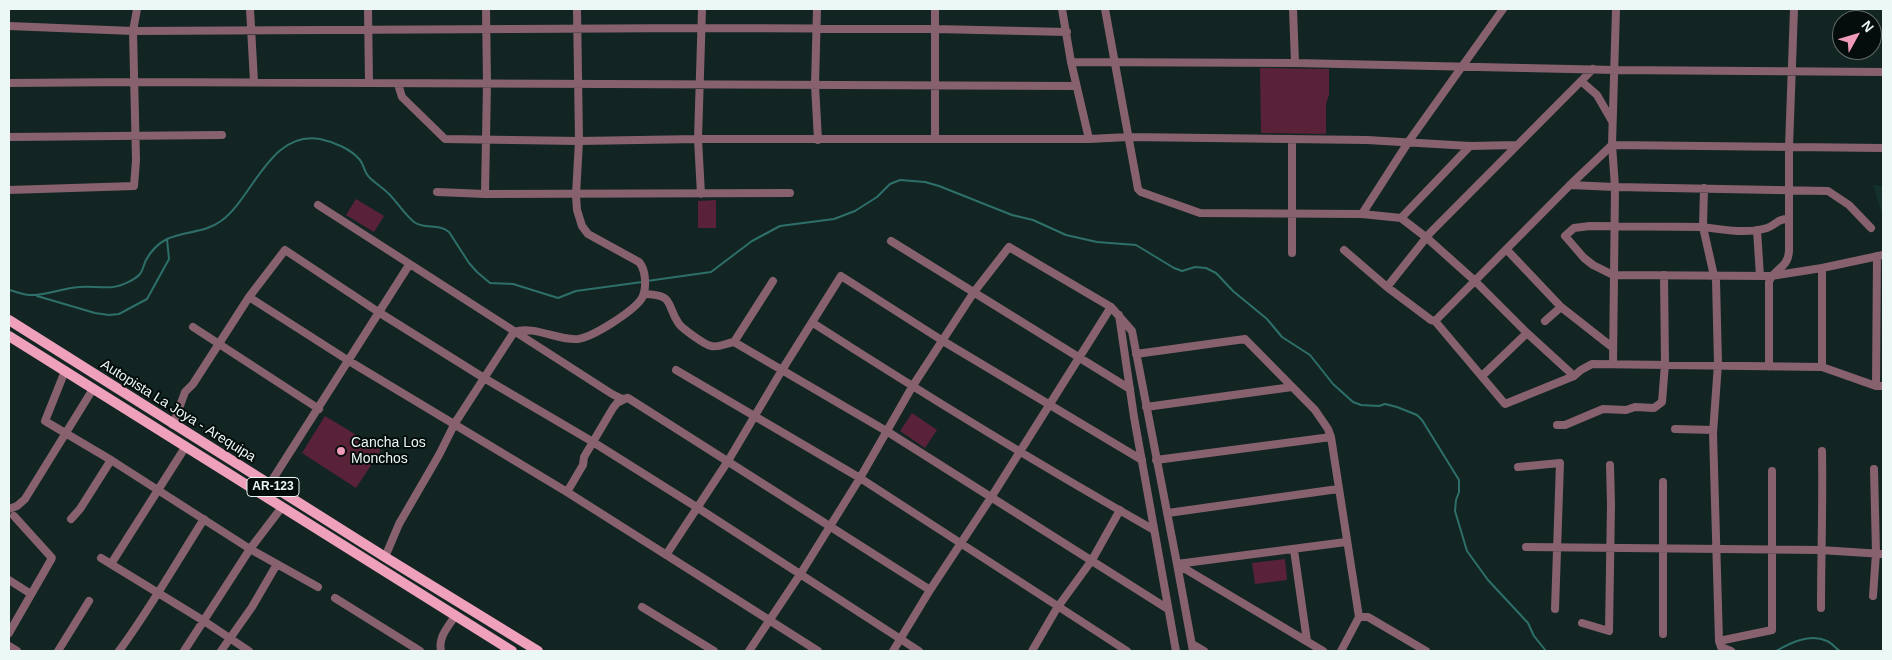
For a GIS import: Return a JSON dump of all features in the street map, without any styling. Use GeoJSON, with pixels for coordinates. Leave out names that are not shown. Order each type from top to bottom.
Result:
{"type":"FeatureCollection","features":[{"type":"Feature","properties":{"kind":"main road","name":"Autopista La Joya - Arequipa"},"geometry":{"type":"LineString","coordinates":[[9,320],[384,557],[538,651]]}},
{"type":"Feature","properties":{"kind":"main road","name":"Autopista La Joya - Arequipa"},"geometry":{"type":"LineString","coordinates":[[9,336],[512,651]]}},
{"type":"Feature","properties":{"kind":"street"},"geometry":{"type":"LineString","coordinates":[[9,190],[134,186],[136,160],[133,31],[137,9]]}},
{"type":"Feature","properties":{"kind":"street"},"geometry":{"type":"LineString","coordinates":[[250,9],[254,82]]}},
{"type":"Feature","properties":{"kind":"street"},"geometry":{"type":"LineString","coordinates":[[368,9],[369,83]]}},
{"type":"Feature","properties":{"kind":"street"},"geometry":{"type":"LineString","coordinates":[[485,194],[486,9]]}},
{"type":"Feature","properties":{"kind":"street"},"geometry":{"type":"LineString","coordinates":[[384,557],[399,524],[439,455],[455,423],[514,332],[519,330],[538,331],[579,339],[589,336],[624,315],[644,294],[643,266],[588,234],[582,226],[577,210],[577,9]]}},
{"type":"Feature","properties":{"kind":"street"},"geometry":{"type":"LineString","coordinates":[[701,194],[698,139],[702,9]]}},
{"type":"Feature","properties":{"kind":"street"},"geometry":{"type":"LineString","coordinates":[[817,9],[815,85],[818,140]]}},
{"type":"Feature","properties":{"kind":"street"},"geometry":{"type":"LineString","coordinates":[[935,9],[935,139]]}},
{"type":"Feature","properties":{"kind":"street"},"geometry":{"type":"LineString","coordinates":[[1062,9],[1071,62],[1089,139]]}},
{"type":"Feature","properties":{"kind":"street"},"geometry":{"type":"LineString","coordinates":[[1105,9],[1138,189],[1141,192],[1200,213],[1293,212],[1362,214],[1401,218],[1427,238],[1475,281],[1526,333],[1574,376]]}},
{"type":"Feature","properties":{"kind":"street"},"geometry":{"type":"LineString","coordinates":[[1293,9],[1295,62]]}},
{"type":"Feature","properties":{"kind":"street"},"geometry":{"type":"LineString","coordinates":[[1362,214],[1409,142],[1503,9]]}},
{"type":"Feature","properties":{"kind":"street"},"geometry":{"type":"LineString","coordinates":[[1613,364],[1615,188],[1612,145],[1616,70],[1616,9]]}},
{"type":"Feature","properties":{"kind":"street"},"geometry":{"type":"LineString","coordinates":[[1769,367],[1769,282],[1771,276],[1785,265],[1788,257],[1789,147],[1794,9]]}},
{"type":"Feature","properties":{"kind":"street"},"geometry":{"type":"LineString","coordinates":[[9,26],[133,31],[702,28],[935,29],[1067,32]]}},
{"type":"Feature","properties":{"kind":"street"},"geometry":{"type":"LineString","coordinates":[[1071,62],[1295,62],[1616,70],[1883,72]]}},
{"type":"Feature","properties":{"kind":"street"},"geometry":{"type":"LineString","coordinates":[[1387,287],[1427,238],[1516,144],[1593,69]]}},
{"type":"Feature","properties":{"kind":"street"},"geometry":{"type":"LineString","coordinates":[[1581,81],[1597,95],[1613,126]]}},
{"type":"Feature","properties":{"kind":"street"},"geometry":{"type":"LineString","coordinates":[[9,83],[254,82],[1076,86]]}},
{"type":"Feature","properties":{"kind":"street"},"geometry":{"type":"LineString","coordinates":[[398,84],[402,97],[445,139],[578,141],[698,139],[1089,139],[1129,137],[1409,142],[1470,146],[1516,144]]}},
{"type":"Feature","properties":{"kind":"street"},"geometry":{"type":"LineString","coordinates":[[9,137],[222,135]]}},
{"type":"Feature","properties":{"kind":"street"},"geometry":{"type":"LineString","coordinates":[[1292,140],[1292,253]]}},
{"type":"Feature","properties":{"kind":"street"},"geometry":{"type":"LineString","coordinates":[[1435,321],[1612,145],[1883,148]]}},
{"type":"Feature","properties":{"kind":"street"},"geometry":{"type":"LineString","coordinates":[[1401,218],[1470,146]]}},
{"type":"Feature","properties":{"kind":"street"},"geometry":{"type":"LineString","coordinates":[[1570,185],[1615,188],[1828,191],[1850,205],[1871,228]]}},
{"type":"Feature","properties":{"kind":"street"},"geometry":{"type":"LineString","coordinates":[[1704,188],[1703,227],[1716,280],[1718,364],[1713,430],[1719,641],[1722,647],[1731,651]]}},
{"type":"Feature","properties":{"kind":"street"},"geometry":{"type":"LineString","coordinates":[[437,192],[576,195],[790,193]]}},
{"type":"Feature","properties":{"kind":"street"},"geometry":{"type":"LineString","coordinates":[[318,205],[612,394],[622,399],[628,398],[930,590]]}},
{"type":"Feature","properties":{"kind":"street"},"geometry":{"type":"LineString","coordinates":[[1344,250],[1387,287],[1435,321],[1482,376],[1501,402],[1505,404],[1510,404],[1574,376],[1592,364],[1718,364],[1769,367],[1822,367],[1879,386],[1880,255],[1822,268],[1771,276],[1613,275],[1593,266],[1565,236],[1574,228],[1614,225],[1703,227],[1735,231],[1757,230],[1767,228],[1781,219],[1789,219]]}},
{"type":"Feature","properties":{"kind":"street"},"geometry":{"type":"LineString","coordinates":[[1757,230],[1760,276]]}},
{"type":"Feature","properties":{"kind":"street"},"geometry":{"type":"LineString","coordinates":[[891,241],[1130,390]]}},
{"type":"Feature","properties":{"kind":"street"},"geometry":{"type":"LineString","coordinates":[[749,651],[801,573],[829,525],[860,478],[912,387],[974,292],[1009,247],[1111,307],[1132,330],[1193,648],[1204,651]]}},
{"type":"Feature","properties":{"kind":"street"},"geometry":{"type":"LineString","coordinates":[[174,425],[185,392],[193,384],[249,297],[285,250],[380,313],[484,378],[593,442],[801,573],[919,651]]}},
{"type":"Feature","properties":{"kind":"street"},"geometry":{"type":"LineString","coordinates":[[1507,250],[1561,307],[1612,347]]}},
{"type":"Feature","properties":{"kind":"street"},"geometry":{"type":"LineString","coordinates":[[270,485],[409,265]]}},
{"type":"Feature","properties":{"kind":"street"},"geometry":{"type":"LineString","coordinates":[[1822,268],[1822,367]]}},
{"type":"Feature","properties":{"kind":"street"},"geometry":{"type":"LineString","coordinates":[[1558,426],[1603,409],[1654,408],[1662,402],[1665,364],[1664,275]]}},
{"type":"Feature","properties":{"kind":"street"},"geometry":{"type":"LineString","coordinates":[[666,555],[728,462],[782,370],[841,276],[943,341],[1142,460]]}},
{"type":"Feature","properties":{"kind":"street"},"geometry":{"type":"LineString","coordinates":[[644,294],[657,294],[668,301],[678,323],[701,342],[717,347],[734,342],[773,281]]}},
{"type":"Feature","properties":{"kind":"street"},"geometry":{"type":"LineString","coordinates":[[249,297],[349,361],[567,492],[818,651]]}},
{"type":"Feature","properties":{"kind":"street"},"geometry":{"type":"LineString","coordinates":[[893,651],[1111,307]]}},
{"type":"Feature","properties":{"kind":"street"},"geometry":{"type":"LineString","coordinates":[[1545,321],[1561,307]]}},
{"type":"Feature","properties":{"kind":"street"},"geometry":{"type":"LineString","coordinates":[[1119,315],[1130,390],[1176,651]]}},
{"type":"Feature","properties":{"kind":"street"},"geometry":{"type":"LineString","coordinates":[[813,323],[912,387],[1019,452],[1154,530]]}},
{"type":"Feature","properties":{"kind":"street"},"geometry":{"type":"LineString","coordinates":[[193,327],[319,409]]}},
{"type":"Feature","properties":{"kind":"street"},"geometry":{"type":"LineString","coordinates":[[1482,376],[1526,333]]}},
{"type":"Feature","properties":{"kind":"street"},"geometry":{"type":"LineString","coordinates":[[1136,354],[1245,339],[1315,410],[1331,436],[1359,617],[1341,651]]}},
{"type":"Feature","properties":{"kind":"street"},"geometry":{"type":"LineString","coordinates":[[734,342],[888,432],[1168,609]]}},
{"type":"Feature","properties":{"kind":"street"},"geometry":{"type":"LineString","coordinates":[[676,370],[860,478],[1057,608],[1127,651]]}},
{"type":"Feature","properties":{"kind":"street"},"geometry":{"type":"LineString","coordinates":[[66,371],[45,421],[318,588]]}},
{"type":"Feature","properties":{"kind":"street"},"geometry":{"type":"LineString","coordinates":[[1146,407],[1292,386]]}},
{"type":"Feature","properties":{"kind":"street"},"geometry":{"type":"LineString","coordinates":[[9,633],[52,558],[11,513],[25,499],[93,388]]}},
{"type":"Feature","properties":{"kind":"street"},"geometry":{"type":"LineString","coordinates":[[567,492],[613,408],[617,403],[628,398]]}},
{"type":"Feature","properties":{"kind":"street"},"geometry":{"type":"LineString","coordinates":[[1675,429],[1713,430]]}},
{"type":"Feature","properties":{"kind":"street"},"geometry":{"type":"LineString","coordinates":[[1156,460],[1331,436]]}},
{"type":"Feature","properties":{"kind":"street"},"geometry":{"type":"LineString","coordinates":[[111,564],[186,446]]}},
{"type":"Feature","properties":{"kind":"street"},"geometry":{"type":"LineString","coordinates":[[1821,608],[1822,451]]}},
{"type":"Feature","properties":{"kind":"street"},"geometry":{"type":"LineString","coordinates":[[71,519],[80,509],[111,460]]}},
{"type":"Feature","properties":{"kind":"street"},"geometry":{"type":"LineString","coordinates":[[1518,467],[1560,464],[1555,608]]}},
{"type":"Feature","properties":{"kind":"street"},"geometry":{"type":"LineString","coordinates":[[1582,623],[1609,631],[1610,465]]}},
{"type":"Feature","properties":{"kind":"street"},"geometry":{"type":"LineString","coordinates":[[1873,596],[1879,553],[1874,469]]}},
{"type":"Feature","properties":{"kind":"street"},"geometry":{"type":"LineString","coordinates":[[1719,641],[1772,630],[1772,471]]}},
{"type":"Feature","properties":{"kind":"street"},"geometry":{"type":"LineString","coordinates":[[1663,482],[1663,634]]}},
{"type":"Feature","properties":{"kind":"street"},"geometry":{"type":"LineString","coordinates":[[1168,513],[1338,489]]}},
{"type":"Feature","properties":{"kind":"street"},"geometry":{"type":"LineString","coordinates":[[184,651],[250,548],[282,507]]}},
{"type":"Feature","properties":{"kind":"street"},"geometry":{"type":"LineString","coordinates":[[1032,651],[1057,608],[1092,560],[1120,510]]}},
{"type":"Feature","properties":{"kind":"street"},"geometry":{"type":"LineString","coordinates":[[119,651],[142,619],[204,519]]}},
{"type":"Feature","properties":{"kind":"street"},"geometry":{"type":"LineString","coordinates":[[1177,564],[1346,542]]}},
{"type":"Feature","properties":{"kind":"street"},"geometry":{"type":"LineString","coordinates":[[1526,547],[1820,550],[1879,553]]}},
{"type":"Feature","properties":{"kind":"street"},"geometry":{"type":"LineString","coordinates":[[1294,550],[1307,641]]}},
{"type":"Feature","properties":{"kind":"street"},"geometry":{"type":"LineString","coordinates":[[100,558],[204,621],[249,651]]}},
{"type":"Feature","properties":{"kind":"street"},"geometry":{"type":"LineString","coordinates":[[220,651],[252,606],[277,564]]}},
{"type":"Feature","properties":{"kind":"street"},"geometry":{"type":"LineString","coordinates":[[1177,564],[1323,651]]}},
{"type":"Feature","properties":{"kind":"street"},"geometry":{"type":"LineString","coordinates":[[9,580],[31,594]]}},
{"type":"Feature","properties":{"kind":"street"},"geometry":{"type":"LineString","coordinates":[[335,598],[420,651]]}},
{"type":"Feature","properties":{"kind":"street"},"geometry":{"type":"LineString","coordinates":[[58,651],[89,601]]}},
{"type":"Feature","properties":{"kind":"street"},"geometry":{"type":"LineString","coordinates":[[642,607],[714,651]]}},
{"type":"Feature","properties":{"kind":"street"},"geometry":{"type":"LineString","coordinates":[[441,651],[439,643],[455,616]]}},
{"type":"Feature","properties":{"kind":"street"},"geometry":{"type":"LineString","coordinates":[[1359,617],[1368,617],[1426,651]]}},
{"type":"Feature","properties":{"kind":"street"},"geometry":{"type":"LineString","coordinates":[[9,646],[17,651]]}},
{"type":"Feature","properties":{"kind":"shaded area"},"geometry":{"type":"Polygon","coordinates":[[[1260,68],[1329,69],[1326,134],[1261,133],[1260,68]]]}},
{"type":"Feature","properties":{"kind":"shaded area"},"geometry":{"type":"Polygon","coordinates":[[[1873,185],[1883,186],[1883,216],[1873,185]]]}},
{"type":"Feature","properties":{"kind":"shaded area"},"geometry":{"type":"Polygon","coordinates":[[[356,199],[384,216],[374,232],[346,215],[356,199]]]}},
{"type":"Feature","properties":{"kind":"shaded area"},"geometry":{"type":"Polygon","coordinates":[[[716,200],[716,228],[698,228],[698,201],[716,200]]]}},
{"type":"Feature","properties":{"kind":"shaded area"},"geometry":{"type":"Polygon","coordinates":[[[912,413],[937,430],[925,448],[900,431],[912,413]]]}},
{"type":"Feature","properties":{"kind":"shaded area","name":"Cancha Los Monchos"},"geometry":{"type":"Polygon","coordinates":[[[325,416],[381,450],[356,488],[302,453],[325,416]]]}},
{"type":"Feature","properties":{"kind":"shaded area"},"geometry":{"type":"Polygon","coordinates":[[[1285,559],[1287,580],[1255,584],[1252,563],[1285,559]]]}},
{"type":"Feature","properties":{"kind":"waterway"},"geometry":{"type":"LineString","coordinates":[[9,290],[35,295],[79,287],[113,287],[124,284],[140,274],[150,253],[164,241],[174,236],[208,228],[221,221],[232,211],[275,155],[288,145],[303,139],[325,140],[352,152],[360,160],[369,177],[389,194],[414,222],[423,226],[445,229],[449,232],[469,263],[490,283],[513,284],[558,298],[576,291],[642,282]]}},
{"type":"Feature","properties":{"kind":"waterway"},"geometry":{"type":"LineString","coordinates":[[647,281],[711,272],[752,241],[780,226],[834,219],[855,211],[877,197],[890,184],[900,180],[925,182],[939,186],[1012,215],[1033,220],[1066,235],[1097,242],[1136,245],[1182,271],[1195,267],[1206,268],[1216,273],[1233,291],[1267,319],[1282,337],[1310,355],[1333,384],[1353,402],[1361,405],[1379,406],[1385,404],[1397,407],[1417,415],[1422,420],[1459,480],[1459,492],[1455,511],[1467,551],[1488,580],[1528,623],[1534,636],[1546,651]]}},
{"type":"Feature","properties":{"kind":"waterway"},"geometry":{"type":"LineString","coordinates":[[37,296],[95,313],[119,314],[147,299],[169,259],[167,239]]}},
{"type":"Feature","properties":{"kind":"waterway"},"geometry":{"type":"LineString","coordinates":[[1776,651],[1794,642],[1814,638],[1829,642],[1840,651]]}},
{"type":"Feature","properties":{"kind":"place","name":"Cancha Los Monchos"},"geometry":{"type":"Point","coordinates":[341,451]}}]}
